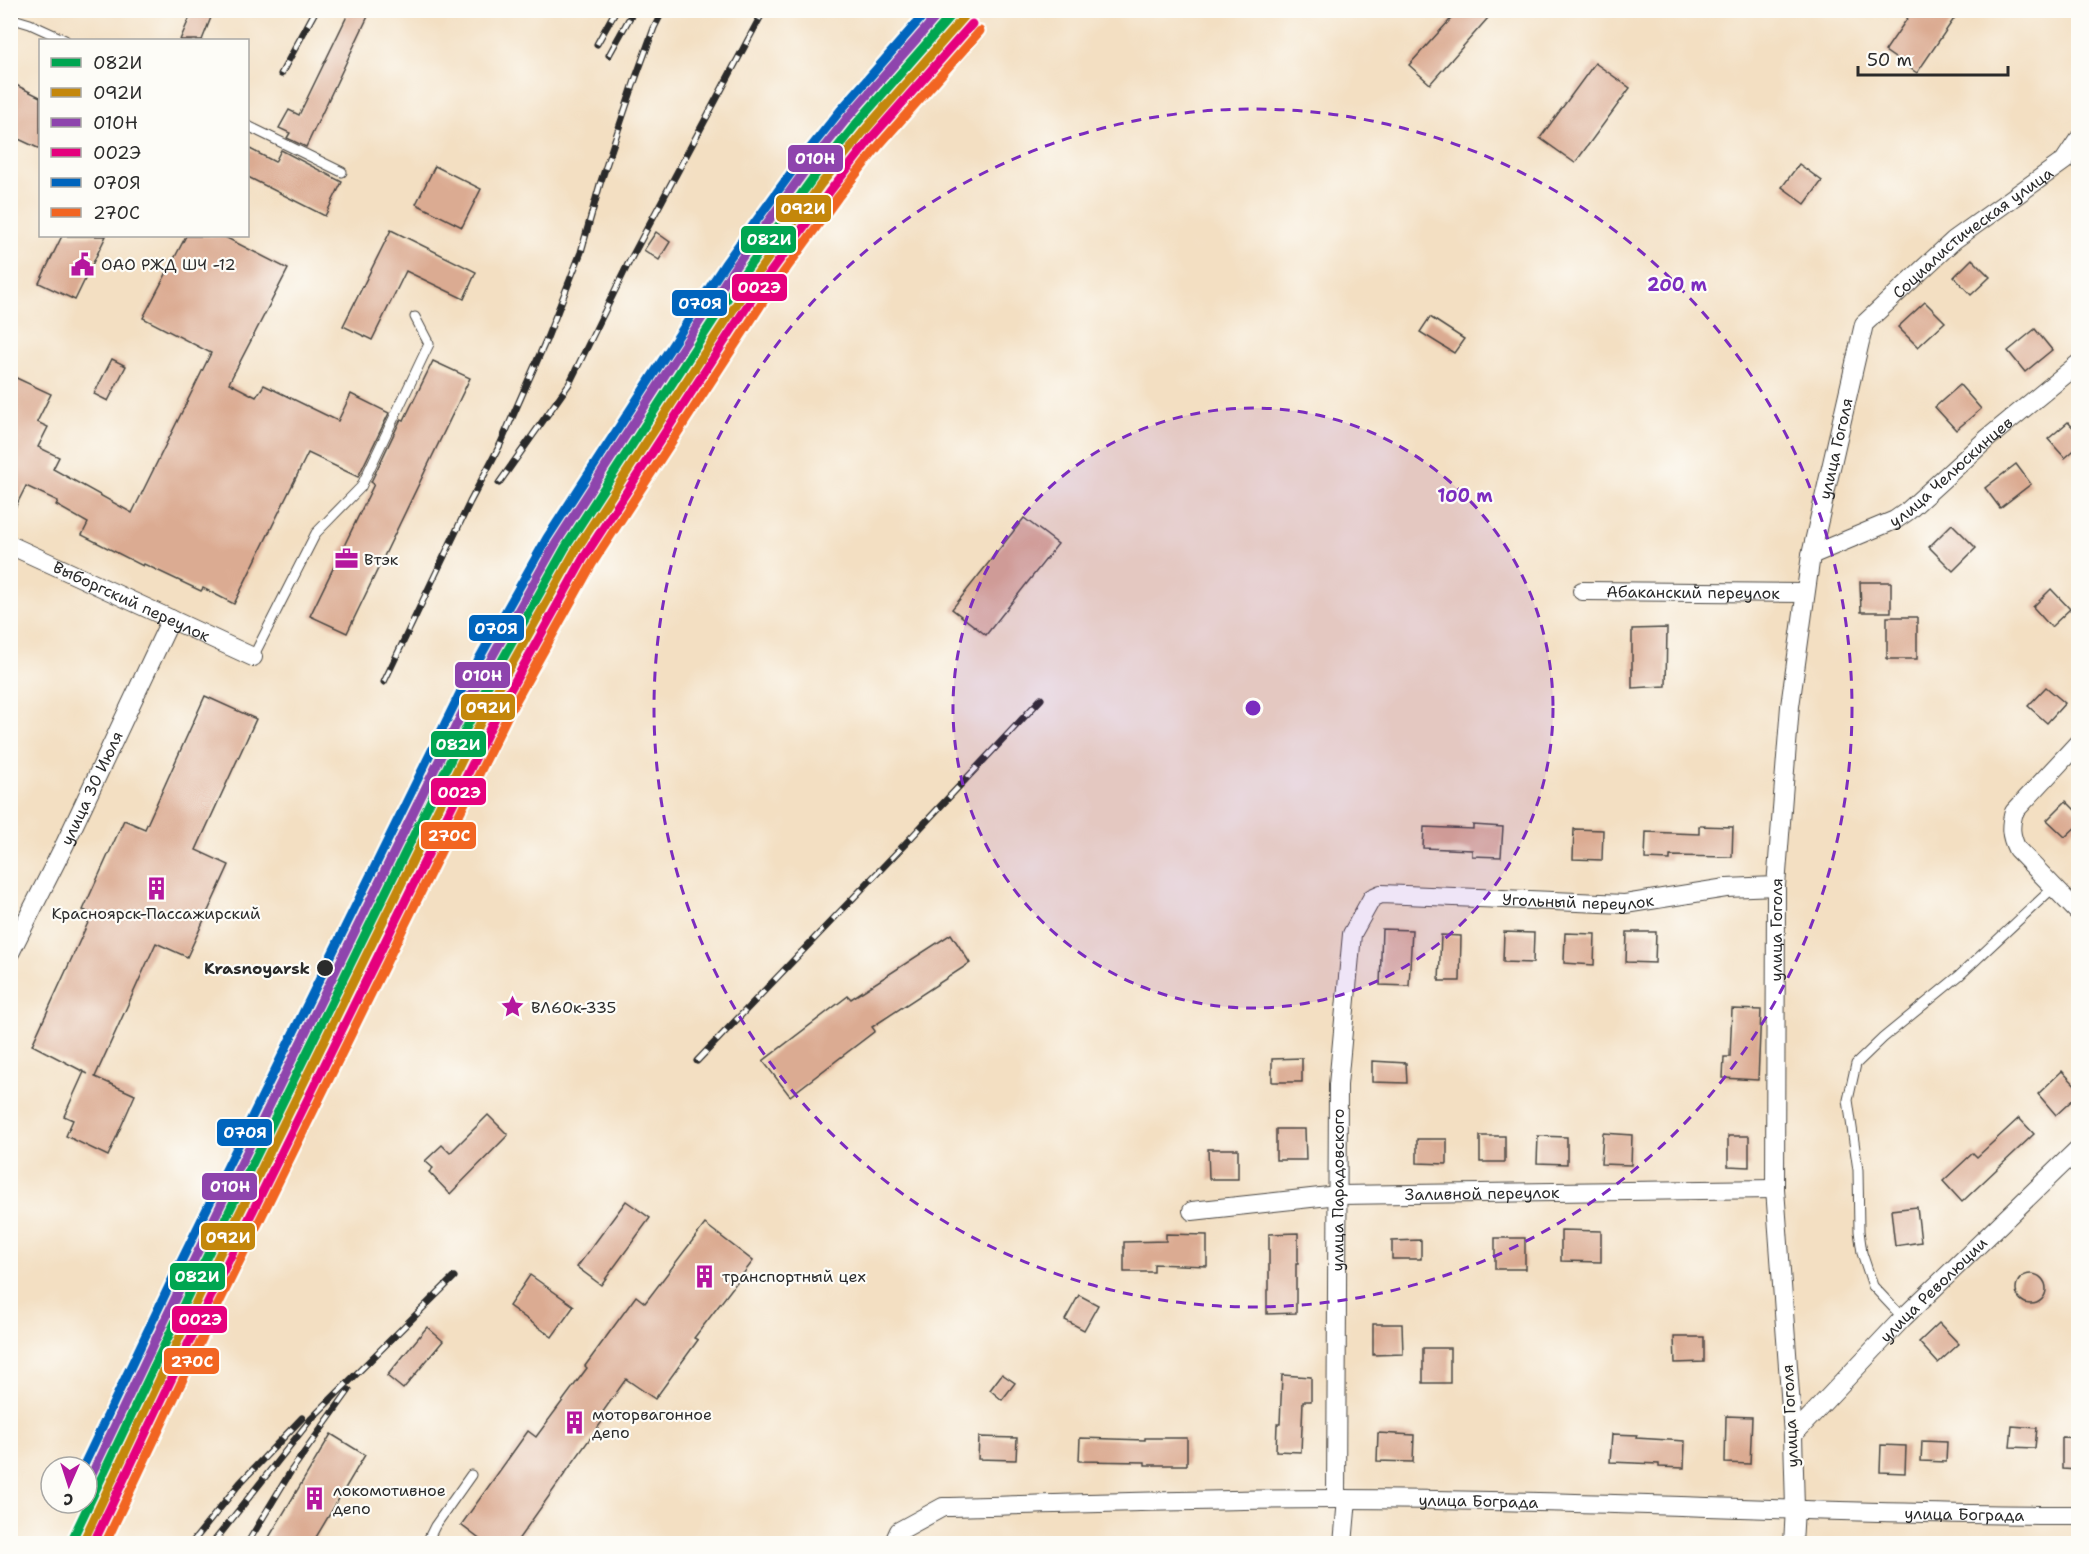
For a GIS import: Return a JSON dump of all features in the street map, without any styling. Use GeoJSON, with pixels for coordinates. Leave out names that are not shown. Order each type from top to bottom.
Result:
{"type":"FeatureCollection","features":[{"type":"Feature","properties":{"kind":"street","name":"Социалистическая улица"},"geometry":{"type":"LineString","coordinates":[[1864,324],[1954,240],[2064,161],[2079,140]]}},
{"type":"Feature","properties":{"kind":"street","name":"улица Гоголя"},"geometry":{"type":"LineString","coordinates":[[1793,1544],[1795,1509],[1793,1435],[1775,1189],[1776,886],[1790,706],[1805,592],[1811,555],[1864,324]]}},
{"type":"Feature","properties":{"kind":"street","name":"улица Челюскинцев"},"geometry":{"type":"LineString","coordinates":[[1811,555],[1895,520],[1908,512],[1988,438],[2079,364]]}},
{"type":"Feature","properties":{"kind":"street","name":"Выборгский переулок"},"geometry":{"type":"LineString","coordinates":[[10,545],[253,657]]}},
{"type":"Feature","properties":{"kind":"street","name":"Абаканский переулок"},"geometry":{"type":"LineString","coordinates":[[1581,591],[1805,592]]}},
{"type":"Feature","properties":{"kind":"street","name":"улица 30 Июля"},"geometry":{"type":"LineString","coordinates":[[10,953],[65,844],[171,620]]}},
{"type":"Feature","properties":{"kind":"street"},"geometry":{"type":"LineString","coordinates":[[2079,743],[2014,812],[2011,823],[2011,837],[2017,849],[2079,912]]}},
{"type":"Feature","properties":{"kind":"street","name":"Угольный переулок"},"geometry":{"type":"LineString","coordinates":[[1381,894],[1625,904],[1726,888],[1776,886]]}},
{"type":"Feature","properties":{"kind":"street","name":"улица Парадовского"},"geometry":{"type":"LineString","coordinates":[[1343,1544],[1338,1085],[1352,933],[1371,898],[1381,894]]}},
{"type":"Feature","properties":{"kind":"street","name":"улица Революции"},"geometry":{"type":"LineString","coordinates":[[1793,1435],[1903,1318],[2079,1149]]}},
{"type":"Feature","properties":{"kind":"street","name":"Заливной переулок"},"geometry":{"type":"LineString","coordinates":[[1192,1211],[1338,1195],[1775,1189]]}},
{"type":"Feature","properties":{"kind":"street","name":"улица Бограда"},"geometry":{"type":"LineString","coordinates":[[893,1544],[898,1531],[943,1507],[1342,1499],[1795,1509],[1950,1515],[2079,1515]]}},
{"type":"Feature","properties":{"kind":"lane"},"geometry":{"type":"LineString","coordinates":[[10,18],[30,24],[63,39]]}},
{"type":"Feature","properties":{"kind":"lane"},"geometry":{"type":"LineString","coordinates":[[249,126],[342,172]]}},
{"type":"Feature","properties":{"kind":"lane"},"geometry":{"type":"LineString","coordinates":[[253,657],[316,532],[361,487],[429,344],[415,317]]}},
{"type":"Feature","properties":{"kind":"lane"},"geometry":{"type":"LineString","coordinates":[[1903,1318],[1873,1286],[1862,1253],[1859,1231],[1858,1170],[1848,1100],[1856,1065],[1883,1038],[1960,975],[2054,887]]}},
{"type":"Feature","properties":{"kind":"lane"},"geometry":{"type":"LineString","coordinates":[[426,1544],[435,1526],[471,1474]]}},
{"type":"Feature","properties":{"kind":"building"},"geometry":{"type":"Polygon","coordinates":[[[193,10],[214,10],[202,39],[180,39],[193,10]]]}},
{"type":"Feature","properties":{"kind":"building"},"geometry":{"type":"Polygon","coordinates":[[[350,10],[371,10],[306,147],[287,138],[290,133],[279,128],[289,110],[299,115],[350,10]]]}},
{"type":"Feature","properties":{"kind":"building"},"geometry":{"type":"Polygon","coordinates":[[[1459,10],[1495,10],[1430,84],[1409,65],[1459,10]]]}},
{"type":"Feature","properties":{"kind":"building"},"geometry":{"type":"Polygon","coordinates":[[[1913,10],[1960,10],[1917,73],[1885,51],[1913,10]]]}},
{"type":"Feature","properties":{"kind":"building"},"geometry":{"type":"Polygon","coordinates":[[[1595,63],[1630,88],[1575,163],[1540,138],[1595,63]]]}},
{"type":"Feature","properties":{"kind":"building"},"geometry":{"type":"Polygon","coordinates":[[[10,82],[39,96],[39,149],[10,135],[10,82]]]}},
{"type":"Feature","properties":{"kind":"building"},"geometry":{"type":"Polygon","coordinates":[[[249,149],[275,162],[281,150],[342,182],[325,216],[249,178],[249,149]]]}},
{"type":"Feature","properties":{"kind":"building"},"geometry":{"type":"Polygon","coordinates":[[[1799,164],[1822,181],[1805,204],[1782,187],[1799,164]]]}},
{"type":"Feature","properties":{"kind":"building"},"geometry":{"type":"Polygon","coordinates":[[[435,166],[481,189],[462,227],[416,204],[435,166]]]}},
{"type":"Feature","properties":{"kind":"building"},"geometry":{"type":"Polygon","coordinates":[[[391,230],[476,272],[464,299],[406,271],[372,340],[343,326],[391,230]]]}},
{"type":"Feature","properties":{"kind":"building"},"geometry":{"type":"Polygon","coordinates":[[[656,232],[670,242],[659,260],[644,250],[656,232]]]}},
{"type":"Feature","properties":{"kind":"building"},"geometry":{"type":"Polygon","coordinates":[[[62,237],[106,237],[75,300],[39,283],[62,237]]]}},
{"type":"Feature","properties":{"kind":"building"},"geometry":{"type":"Polygon","coordinates":[[[185,237],[225,237],[288,269],[229,383],[256,397],[264,385],[338,421],[351,394],[389,413],[358,477],[308,453],[234,604],[203,588],[201,591],[144,564],[143,566],[82,535],[88,523],[56,505],[58,501],[26,486],[10,518],[10,375],[51,394],[37,422],[48,427],[38,447],[59,457],[53,469],[132,513],[211,353],[143,318],[185,237]]]}},
{"type":"Feature","properties":{"kind":"building"},"geometry":{"type":"Polygon","coordinates":[[[1972,259],[1990,277],[1971,295],[1954,277],[1972,259]]]}},
{"type":"Feature","properties":{"kind":"building"},"geometry":{"type":"Polygon","coordinates":[[[1925,302],[1945,322],[1918,347],[1898,327],[1925,302]]]}},
{"type":"Feature","properties":{"kind":"building"},"geometry":{"type":"Polygon","coordinates":[[[1430,317],[1464,339],[1454,353],[1420,332],[1430,317]]]}},
{"type":"Feature","properties":{"kind":"building"},"geometry":{"type":"Polygon","coordinates":[[[2035,329],[2052,350],[2025,372],[2008,351],[2035,329]]]}},
{"type":"Feature","properties":{"kind":"building"},"geometry":{"type":"Polygon","coordinates":[[[112,359],[126,366],[108,401],[94,394],[112,359]]]}},
{"type":"Feature","properties":{"kind":"building"},"geometry":{"type":"Polygon","coordinates":[[[433,361],[470,378],[347,633],[310,616],[374,484],[371,482],[401,419],[404,420],[433,361]]]}},
{"type":"Feature","properties":{"kind":"building"},"geometry":{"type":"Polygon","coordinates":[[[1960,385],[1981,409],[1956,430],[1935,407],[1960,385]]]}},
{"type":"Feature","properties":{"kind":"building"},"geometry":{"type":"Polygon","coordinates":[[[2068,422],[2079,434],[2079,446],[2065,458],[2048,439],[2068,422]]]}},
{"type":"Feature","properties":{"kind":"building"},"geometry":{"type":"Polygon","coordinates":[[[2016,464],[2031,484],[2000,508],[1985,488],[2016,464]]]}},
{"type":"Feature","properties":{"kind":"building"},"geometry":{"type":"Polygon","coordinates":[[[1024,518],[1058,544],[986,635],[952,609],[1024,518]]]}},
{"type":"Feature","properties":{"kind":"building"},"geometry":{"type":"Polygon","coordinates":[[[1952,524],[1976,548],[1953,571],[1929,547],[1952,524]]]}},
{"type":"Feature","properties":{"kind":"building"},"geometry":{"type":"Polygon","coordinates":[[[1860,582],[1891,582],[1891,612],[1861,612],[1860,582]]]}},
{"type":"Feature","properties":{"kind":"building"},"geometry":{"type":"Polygon","coordinates":[[[2051,589],[2070,609],[2051,627],[2033,607],[2051,589]]]}},
{"type":"Feature","properties":{"kind":"building"},"geometry":{"type":"Polygon","coordinates":[[[1887,617],[1917,617],[1917,659],[1887,659],[1887,617]]]}},
{"type":"Feature","properties":{"kind":"building"},"geometry":{"type":"Polygon","coordinates":[[[1667,628],[1666,686],[1632,688],[1632,629],[1667,628]]]}},
{"type":"Feature","properties":{"kind":"building"},"geometry":{"type":"Polygon","coordinates":[[[2046,687],[2065,703],[2047,723],[2028,706],[2046,687]]]}},
{"type":"Feature","properties":{"kind":"building","name":"Красноярск-Пассажирский"},"geometry":{"type":"Polygon","coordinates":[[[205,696],[256,719],[196,850],[229,865],[187,957],[156,943],[95,1077],[135,1095],[108,1156],[66,1136],[73,1120],[64,1116],[84,1072],[88,1074],[32,1045],[92,914],[83,910],[124,820],[145,829],[205,696]]]}},
{"type":"Feature","properties":{"kind":"building"},"geometry":{"type":"Polygon","coordinates":[[[2066,801],[2079,814],[2079,824],[2065,837],[2047,820],[2066,801]]]}},
{"type":"Feature","properties":{"kind":"building"},"geometry":{"type":"Polygon","coordinates":[[[1473,825],[1503,827],[1501,857],[1472,856],[1472,850],[1423,848],[1424,827],[1473,829],[1473,825]]]}},
{"type":"Feature","properties":{"kind":"building"},"geometry":{"type":"Polygon","coordinates":[[[1699,826],[1733,827],[1732,857],[1670,856],[1670,860],[1645,859],[1646,832],[1699,834],[1699,826]]]}},
{"type":"Feature","properties":{"kind":"building"},"geometry":{"type":"Polygon","coordinates":[[[1574,829],[1603,830],[1602,860],[1573,859],[1574,829]]]}},
{"type":"Feature","properties":{"kind":"building"},"geometry":{"type":"Polygon","coordinates":[[[1382,929],[1412,930],[1409,986],[1380,985],[1382,929]]]}},
{"type":"Feature","properties":{"kind":"building"},"geometry":{"type":"Polygon","coordinates":[[[1504,932],[1534,933],[1533,963],[1503,962],[1504,932]]]}},
{"type":"Feature","properties":{"kind":"building"},"geometry":{"type":"Polygon","coordinates":[[[1627,932],[1656,932],[1655,963],[1626,962],[1627,932]]]}},
{"type":"Feature","properties":{"kind":"building"},"geometry":{"type":"Polygon","coordinates":[[[1565,933],[1595,934],[1594,965],[1564,963],[1565,933]]]}},
{"type":"Feature","properties":{"kind":"building"},"geometry":{"type":"Polygon","coordinates":[[[951,934],[970,963],[872,1027],[875,1031],[790,1096],[763,1061],[848,996],[851,999],[951,934]]]}},
{"type":"Feature","properties":{"kind":"building"},"geometry":{"type":"Polygon","coordinates":[[[1441,935],[1461,936],[1460,981],[1439,981],[1441,935]]]}},
{"type":"Feature","properties":{"kind":"building"},"geometry":{"type":"Polygon","coordinates":[[[1732,1009],[1761,1010],[1758,1080],[1723,1078],[1724,1057],[1730,1057],[1732,1009]]]}},
{"type":"Feature","properties":{"kind":"building"},"geometry":{"type":"Polygon","coordinates":[[[1302,1058],[1302,1082],[1272,1082],[1272,1059],[1302,1058]]]}},
{"type":"Feature","properties":{"kind":"building"},"geometry":{"type":"Polygon","coordinates":[[[1372,1061],[1406,1063],[1407,1083],[1372,1082],[1372,1061]]]}},
{"type":"Feature","properties":{"kind":"building"},"geometry":{"type":"Polygon","coordinates":[[[2062,1071],[2079,1089],[2079,1094],[2056,1115],[2038,1094],[2062,1071]]]}},
{"type":"Feature","properties":{"kind":"building"},"geometry":{"type":"Polygon","coordinates":[[[488,1115],[508,1135],[450,1194],[429,1172],[433,1168],[425,1161],[442,1145],[450,1153],[488,1115]]]}},
{"type":"Feature","properties":{"kind":"building"},"geometry":{"type":"Polygon","coordinates":[[[2019,1118],[2034,1134],[1962,1202],[1943,1181],[1973,1153],[1977,1157],[2019,1118]]]}},
{"type":"Feature","properties":{"kind":"building"},"geometry":{"type":"Polygon","coordinates":[[[1276,1129],[1305,1129],[1306,1160],[1276,1160],[1276,1129]]]}},
{"type":"Feature","properties":{"kind":"building"},"geometry":{"type":"Polygon","coordinates":[[[1603,1133],[1632,1135],[1631,1165],[1601,1164],[1603,1133]]]}},
{"type":"Feature","properties":{"kind":"building"},"geometry":{"type":"Polygon","coordinates":[[[1480,1136],[1505,1136],[1505,1162],[1480,1162],[1480,1136]]]}},
{"type":"Feature","properties":{"kind":"building"},"geometry":{"type":"Polygon","coordinates":[[[1538,1136],[1567,1137],[1567,1164],[1537,1163],[1538,1136]]]}},
{"type":"Feature","properties":{"kind":"building"},"geometry":{"type":"Polygon","coordinates":[[[1728,1136],[1749,1136],[1749,1167],[1728,1166],[1728,1136]]]}},
{"type":"Feature","properties":{"kind":"building"},"geometry":{"type":"Polygon","coordinates":[[[1417,1139],[1447,1139],[1447,1164],[1417,1163],[1417,1139]]]}},
{"type":"Feature","properties":{"kind":"building"},"geometry":{"type":"Polygon","coordinates":[[[1208,1149],[1238,1149],[1238,1179],[1209,1179],[1208,1149]]]}},
{"type":"Feature","properties":{"kind":"building"},"geometry":{"type":"Polygon","coordinates":[[[626,1201],[650,1218],[601,1285],[577,1267],[626,1201]]]}},
{"type":"Feature","properties":{"kind":"building"},"geometry":{"type":"Polygon","coordinates":[[[1917,1207],[1921,1242],[1895,1246],[1891,1210],[1917,1207]]]}},
{"type":"Feature","properties":{"kind":"building"},"geometry":{"type":"Polygon","coordinates":[[[705,1224],[753,1261],[694,1338],[698,1340],[655,1399],[626,1379],[602,1413],[606,1416],[515,1544],[486,1544],[461,1525],[528,1431],[536,1437],[636,1296],[645,1303],[705,1224]]]}},
{"type":"Feature","properties":{"kind":"building"},"geometry":{"type":"Polygon","coordinates":[[[1561,1230],[1601,1231],[1601,1262],[1561,1261],[1561,1230]]]}},
{"type":"Feature","properties":{"kind":"building"},"geometry":{"type":"Polygon","coordinates":[[[1298,1233],[1296,1313],[1267,1314],[1269,1234],[1298,1233]]]}},
{"type":"Feature","properties":{"kind":"building"},"geometry":{"type":"Polygon","coordinates":[[[1166,1234],[1207,1235],[1207,1266],[1154,1264],[1154,1272],[1124,1272],[1124,1242],[1166,1241],[1166,1234]]]}},
{"type":"Feature","properties":{"kind":"building"},"geometry":{"type":"Polygon","coordinates":[[[1495,1238],[1525,1238],[1525,1269],[1495,1269],[1495,1238]]]}},
{"type":"Feature","properties":{"kind":"building"},"geometry":{"type":"Polygon","coordinates":[[[1421,1240],[1421,1259],[1392,1259],[1392,1241],[1421,1240]]]}},
{"type":"Feature","properties":{"kind":"building"},"geometry":{"type":"Polygon","coordinates":[[[2031,1274],[2041,1279],[2046,1289],[2041,1299],[2031,1304],[2021,1299],[2016,1289],[2021,1279],[2031,1274]]]}},
{"type":"Feature","properties":{"kind":"building"},"geometry":{"type":"Polygon","coordinates":[[[530,1275],[574,1306],[552,1337],[509,1306],[530,1275]]]}},
{"type":"Feature","properties":{"kind":"building"},"geometry":{"type":"Polygon","coordinates":[[[1079,1295],[1098,1305],[1084,1330],[1065,1320],[1079,1295]]]}},
{"type":"Feature","properties":{"kind":"building"},"geometry":{"type":"Polygon","coordinates":[[[1939,1323],[1959,1344],[1938,1363],[1919,1342],[1939,1323]]]}},
{"type":"Feature","properties":{"kind":"building"},"geometry":{"type":"Polygon","coordinates":[[[1373,1324],[1402,1324],[1403,1354],[1373,1355],[1373,1324]]]}},
{"type":"Feature","properties":{"kind":"building"},"geometry":{"type":"Polygon","coordinates":[[[427,1327],[443,1341],[403,1389],[387,1376],[427,1327]]]}},
{"type":"Feature","properties":{"kind":"building"},"geometry":{"type":"Polygon","coordinates":[[[1674,1337],[1704,1337],[1704,1362],[1675,1363],[1674,1337]]]}},
{"type":"Feature","properties":{"kind":"building"},"geometry":{"type":"Polygon","coordinates":[[[1423,1348],[1450,1348],[1450,1383],[1423,1383],[1423,1348]]]}},
{"type":"Feature","properties":{"kind":"building"},"geometry":{"type":"Polygon","coordinates":[[[1002,1374],[1015,1383],[1002,1400],[990,1390],[1002,1374]]]}},
{"type":"Feature","properties":{"kind":"building"},"geometry":{"type":"Polygon","coordinates":[[[1282,1375],[1311,1377],[1311,1401],[1303,1401],[1301,1452],[1276,1451],[1277,1424],[1280,1424],[1282,1375]]]}},
{"type":"Feature","properties":{"kind":"building"},"geometry":{"type":"Polygon","coordinates":[[[1726,1416],[1752,1417],[1750,1464],[1725,1463],[1726,1416]]]}},
{"type":"Feature","properties":{"kind":"building"},"geometry":{"type":"Polygon","coordinates":[[[2012,1426],[2037,1428],[2035,1448],[2010,1447],[2012,1426]]]}},
{"type":"Feature","properties":{"kind":"building"},"geometry":{"type":"Polygon","coordinates":[[[1378,1433],[1414,1435],[1413,1462],[1377,1461],[1378,1433]]]}},
{"type":"Feature","properties":{"kind":"building","name":"локомотивное депо"},"geometry":{"type":"Polygon","coordinates":[[[331,1434],[365,1455],[312,1544],[265,1544],[331,1434]]]}},
{"type":"Feature","properties":{"kind":"building"},"geometry":{"type":"Polygon","coordinates":[[[1612,1434],[1685,1441],[1684,1468],[1659,1467],[1659,1464],[1610,1462],[1612,1434]]]}},
{"type":"Feature","properties":{"kind":"building"},"geometry":{"type":"Polygon","coordinates":[[[979,1437],[1017,1438],[1016,1460],[978,1459],[979,1437]]]}},
{"type":"Feature","properties":{"kind":"building"},"geometry":{"type":"Polygon","coordinates":[[[2062,1437],[2079,1438],[2079,1470],[2062,1469],[2062,1437]]]}},
{"type":"Feature","properties":{"kind":"building"},"geometry":{"type":"Polygon","coordinates":[[[1080,1438],[1145,1440],[1145,1438],[1187,1438],[1187,1465],[1079,1461],[1080,1438]]]}},
{"type":"Feature","properties":{"kind":"building"},"geometry":{"type":"Polygon","coordinates":[[[1922,1441],[1947,1442],[1946,1462],[1921,1461],[1922,1441]]]}},
{"type":"Feature","properties":{"kind":"building"},"geometry":{"type":"Polygon","coordinates":[[[1881,1445],[1906,1446],[1905,1473],[1880,1472],[1881,1445]]]}},
{"type":"Feature","properties":{"kind":"railway"},"geometry":{"type":"LineString","coordinates":[[281,74],[316,10]]}},
{"type":"Feature","properties":{"kind":"railway"},"geometry":{"type":"LineString","coordinates":[[597,44],[616,10]]}},
{"type":"Feature","properties":{"kind":"railway"},"geometry":{"type":"LineString","coordinates":[[609,55],[634,10]]}},
{"type":"Feature","properties":{"kind":"railway"},"geometry":{"type":"LineString","coordinates":[[384,682],[470,502],[500,445],[547,338],[581,252],[600,184],[635,80],[663,10]]}},
{"type":"Feature","properties":{"kind":"railway"},"geometry":{"type":"LineString","coordinates":[[499,483],[569,384],[627,266],[764,10]]}},
{"type":"Feature","properties":{"kind":"railway"},"geometry":{"type":"LineString","coordinates":[[697,1061],[1041,699]]}},
{"type":"Feature","properties":{"kind":"railway"},"geometry":{"type":"LineString","coordinates":[[212,1544],[311,1419],[454,1277]]}},
{"type":"Feature","properties":{"kind":"railway"},"geometry":{"type":"LineString","coordinates":[[247,1544],[291,1471],[349,1390]]}},
{"type":"Feature","properties":{"kind":"railway"},"geometry":{"type":"LineString","coordinates":[[191,1544],[240,1483],[302,1418]]}},
{"type":"Feature","properties":{"kind":"transit line","name":"070Я"},"geometry":{"type":"LineString","coordinates":[[89,1455],[171,1282],[462,689],[547,538],[725,264],[796,166],[840,111],[928,10]]}},
{"type":"Feature","properties":{"kind":"transit line","name":"010Н"},"geometry":{"type":"LineString","coordinates":[[99,1459],[181,1286],[472,693],[556,543],[733,270],[804,172],[848,117],[942,10]]}},
{"type":"Feature","properties":{"kind":"transit line","name":"082И"},"geometry":{"type":"LineString","coordinates":[[70,1544],[190,1291],[481,698],[565,548],[742,276],[813,178],[856,124],[956,10]]}},
{"type":"Feature","properties":{"kind":"transit line","name":"092И"},"geometry":{"type":"LineString","coordinates":[[82,1544],[199,1296],[490,703],[574,553],[751,282],[821,184],[864,131],[964,17]]}},
{"type":"Feature","properties":{"kind":"transit line","name":"002Э"},"geometry":{"type":"LineString","coordinates":[[93,1544],[209,1300],[500,708],[583,559],[759,288],[872,137],[972,24]]}},
{"type":"Feature","properties":{"kind":"transit line","name":"270С"},"geometry":{"type":"LineString","coordinates":[[105,1544],[218,1305],[509,713],[592,564],[768,294],[838,197],[880,144],[980,31]]}},
{"type":"Feature","properties":{"kind":"place","name":"ОАО РЖД ШЧ -12"},"geometry":{"type":"Point","coordinates":[83,264]}},
{"type":"Feature","properties":{"kind":"place","name":"Втэк"},"geometry":{"type":"Point","coordinates":[346,559]}},
{"type":"Feature","properties":{"kind":"place","name":"Красноярск-Пассажирский"},"geometry":{"type":"Point","coordinates":[156,888]}},
{"type":"Feature","properties":{"kind":"place","name":"Krasnoyarsk"},"geometry":{"type":"Point","coordinates":[325,968]}},
{"type":"Feature","properties":{"kind":"place","name":"ВЛ60к-335"},"geometry":{"type":"Point","coordinates":[513,1007]}},
{"type":"Feature","properties":{"kind":"place","name":"транспортный цех"},"geometry":{"type":"Point","coordinates":[704,1276]}},
{"type":"Feature","properties":{"kind":"place","name":"моторвагонное депо"},"geometry":{"type":"Point","coordinates":[574,1423]}},
{"type":"Feature","properties":{"kind":"place","name":"локомотивное депо"},"geometry":{"type":"Point","coordinates":[315,1499]}}]}
